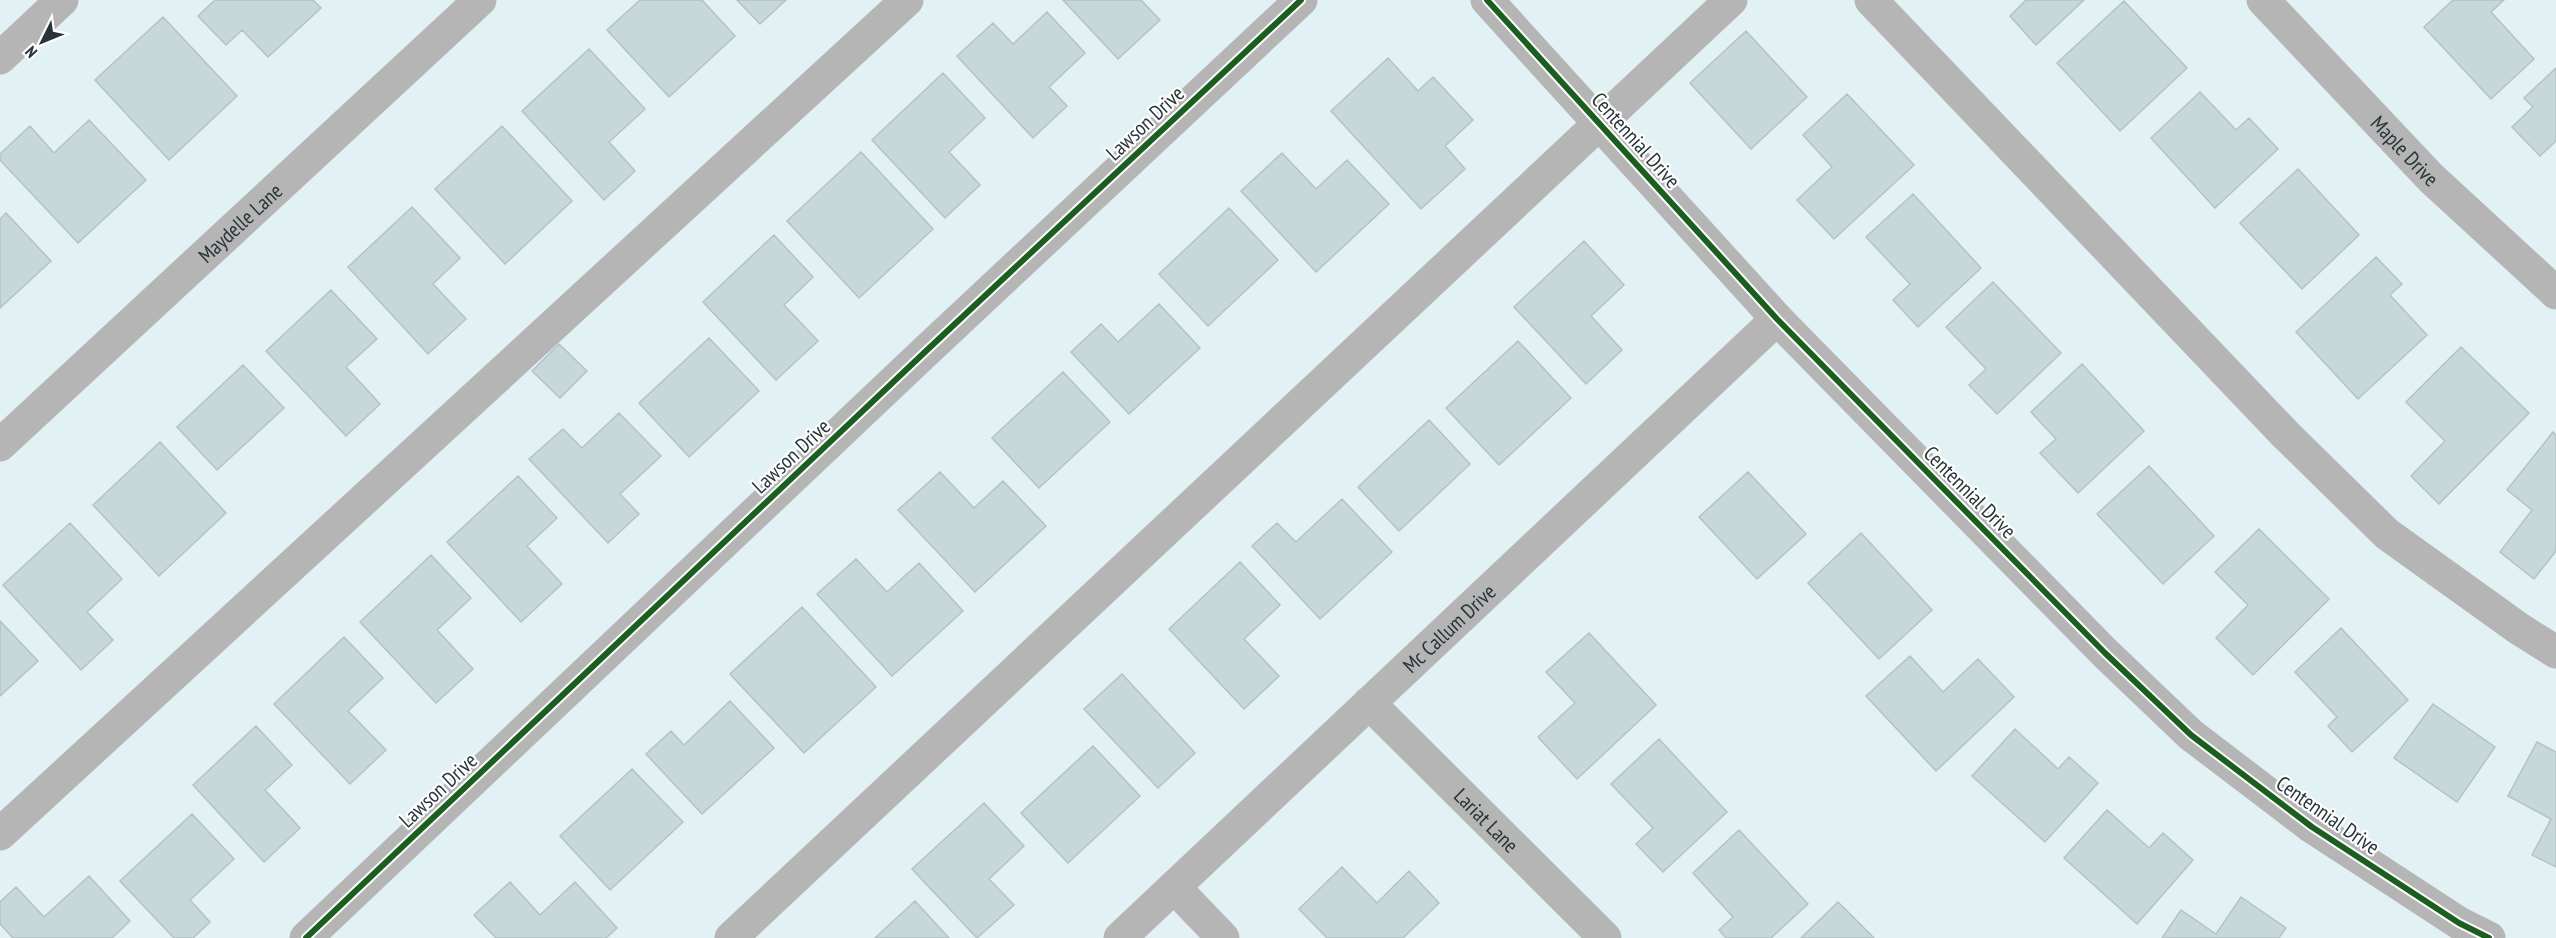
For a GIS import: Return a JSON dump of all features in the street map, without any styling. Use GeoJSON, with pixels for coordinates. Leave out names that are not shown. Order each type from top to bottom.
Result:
{"type":"FeatureCollection","features":[{"type":"Feature","properties":{"kind":"street"},"geometry":{"type":"LineString","coordinates":[[0,58],[62,0]]}},
{"type":"Feature","properties":{"kind":"street","name":"Maydelle Lane"},"geometry":{"type":"LineString","coordinates":[[0,444],[480,0]]}},
{"type":"Feature","properties":{"kind":"street"},"geometry":{"type":"LineString","coordinates":[[0,834],[906,0]]}},
{"type":"Feature","properties":{"kind":"street","name":"Lawson Drive"},"geometry":{"type":"LineString","coordinates":[[306,938],[917,359],[1301,0]]}},
{"type":"Feature","properties":{"kind":"street","name":"Centennial Drive"},"geometry":{"type":"LineString","coordinates":[[1487,0],[1777,319],[2097,645],[2191,735],[2312,827],[2459,922],[2489,938]]}},
{"type":"Feature","properties":{"kind":"street"},"geometry":{"type":"LineString","coordinates":[[731,938],[1731,0]]}},
{"type":"Feature","properties":{"kind":"street"},"geometry":{"type":"LineString","coordinates":[[1871,0],[2286,435],[2387,534],[2518,628],[2556,652]]}},
{"type":"Feature","properties":{"kind":"street","name":"Maple Drive"},"geometry":{"type":"LineString","coordinates":[[2263,0],[2431,178],[2556,293]]}},
{"type":"Feature","properties":{"kind":"street","name":"Mc Callum Drive"},"geometry":{"type":"LineString","coordinates":[[1120,938],[1777,319]]}},
{"type":"Feature","properties":{"kind":"street","name":"Lariat Lane"},"geometry":{"type":"LineString","coordinates":[[1369,704],[1605,938]]}},
{"type":"Feature","properties":{"kind":"street"},"geometry":{"type":"LineString","coordinates":[[1174,887],[1223,938]]}},
{"type":"Feature","properties":{"kind":"building"},"geometry":{"type":"Polygon","coordinates":[[[215,0],[313,0],[321,8],[268,57],[242,30],[226,45],[198,16],[215,0]]]}},
{"type":"Feature","properties":{"kind":"building"},"geometry":{"type":"Polygon","coordinates":[[[640,0],[702,0],[735,36],[669,97],[607,30],[640,0]]]}},
{"type":"Feature","properties":{"kind":"building"},"geometry":{"type":"Polygon","coordinates":[[[737,0],[786,0],[760,24],[737,0]]]}},
{"type":"Feature","properties":{"kind":"building"},"geometry":{"type":"Polygon","coordinates":[[[1063,0],[1141,0],[1160,20],[1118,59],[1063,0]]]}},
{"type":"Feature","properties":{"kind":"building"},"geometry":{"type":"Polygon","coordinates":[[[2026,0],[2084,0],[2036,45],[2010,16],[2026,0]]]}},
{"type":"Feature","properties":{"kind":"building"},"geometry":{"type":"Polygon","coordinates":[[[2453,0],[2504,0],[2491,12],[2534,59],[2491,99],[2424,27],[2453,0]]]}},
{"type":"Feature","properties":{"kind":"building"},"geometry":{"type":"Polygon","coordinates":[[[2124,1],[2187,68],[2120,131],[2057,63],[2124,1]]]}},
{"type":"Feature","properties":{"kind":"building"},"geometry":{"type":"Polygon","coordinates":[[[1047,12],[1085,53],[1049,87],[1067,106],[1033,138],[957,56],[993,23],[1013,44],[1047,12]]]}},
{"type":"Feature","properties":{"kind":"building"},"geometry":{"type":"Polygon","coordinates":[[[163,17],[237,96],[169,160],[95,80],[163,17]]]}},
{"type":"Feature","properties":{"kind":"building"},"geometry":{"type":"Polygon","coordinates":[[[1746,31],[1807,97],[1751,149],[1690,83],[1746,31]]]}},
{"type":"Feature","properties":{"kind":"building"},"geometry":{"type":"Polygon","coordinates":[[[589,49],[645,109],[609,142],[635,171],[604,200],[522,111],[589,49]]]}},
{"type":"Feature","properties":{"kind":"building"},"geometry":{"type":"Polygon","coordinates":[[[1388,58],[1418,91],[1433,77],[1473,120],[1445,146],[1465,169],[1421,209],[1331,111],[1388,58]]]}},
{"type":"Feature","properties":{"kind":"building"},"geometry":{"type":"Polygon","coordinates":[[[2556,68],[2556,141],[2540,156],[2512,127],[2533,107],[2524,98],[2556,68]]]}},
{"type":"Feature","properties":{"kind":"building"},"geometry":{"type":"Polygon","coordinates":[[[943,73],[985,118],[949,152],[980,185],[945,218],[872,140],[943,73]]]}},
{"type":"Feature","properties":{"kind":"building"},"geometry":{"type":"Polygon","coordinates":[[[2200,92],[2236,130],[2249,118],[2278,149],[2215,208],[2151,138],[2200,92]]]}},
{"type":"Feature","properties":{"kind":"building"},"geometry":{"type":"Polygon","coordinates":[[[1847,94],[1914,165],[1834,239],[1797,200],[1832,167],[1803,135],[1847,94]]]}},
{"type":"Feature","properties":{"kind":"building"},"geometry":{"type":"Polygon","coordinates":[[[89,120],[146,180],[78,243],[0,160],[0,154],[30,126],[54,153],[89,120]]]}},
{"type":"Feature","properties":{"kind":"building"},"geometry":{"type":"Polygon","coordinates":[[[502,126],[572,201],[505,264],[435,189],[502,126]]]}},
{"type":"Feature","properties":{"kind":"building"},"geometry":{"type":"Polygon","coordinates":[[[861,152],[933,229],[859,298],[787,221],[861,152]]]}},
{"type":"Feature","properties":{"kind":"building"},"geometry":{"type":"Polygon","coordinates":[[[1282,153],[1316,189],[1347,160],[1389,204],[1316,272],[1241,191],[1282,153]]]}},
{"type":"Feature","properties":{"kind":"building"},"geometry":{"type":"Polygon","coordinates":[[[2298,169],[2359,235],[2302,289],[2240,223],[2298,169]]]}},
{"type":"Feature","properties":{"kind":"building"},"geometry":{"type":"Polygon","coordinates":[[[1913,194],[1981,268],[1918,327],[1893,300],[1910,284],[1866,237],[1913,194]]]}},
{"type":"Feature","properties":{"kind":"building"},"geometry":{"type":"Polygon","coordinates":[[[412,207],[460,258],[433,284],[466,319],[428,354],[348,267],[412,207]]]}},
{"type":"Feature","properties":{"kind":"building"},"geometry":{"type":"Polygon","coordinates":[[[1229,208],[1278,260],[1208,326],[1159,274],[1229,208]]]}},
{"type":"Feature","properties":{"kind":"building"},"geometry":{"type":"Polygon","coordinates":[[[6,213],[51,261],[0,308],[0,219],[6,213]]]}},
{"type":"Feature","properties":{"kind":"building"},"geometry":{"type":"Polygon","coordinates":[[[774,235],[813,277],[784,305],[818,341],[776,380],[703,302],[774,235]]]}},
{"type":"Feature","properties":{"kind":"building"},"geometry":{"type":"Polygon","coordinates":[[[1584,241],[1624,285],[1591,316],[1622,350],[1586,384],[1514,307],[1584,241]]]}},
{"type":"Feature","properties":{"kind":"building"},"geometry":{"type":"Polygon","coordinates":[[[2376,257],[2402,284],[2390,295],[2427,335],[2358,399],[2296,332],[2376,257]]]}},
{"type":"Feature","properties":{"kind":"building"},"geometry":{"type":"Polygon","coordinates":[[[1993,282],[2061,353],[1997,414],[1969,385],[1986,369],[1946,327],[1993,282]]]}},
{"type":"Feature","properties":{"kind":"building"},"geometry":{"type":"Polygon","coordinates":[[[331,290],[377,339],[346,367],[380,404],[346,436],[266,351],[331,290]]]}},
{"type":"Feature","properties":{"kind":"building"},"geometry":{"type":"Polygon","coordinates":[[[1159,304],[1200,348],[1129,414],[1071,352],[1101,324],[1118,342],[1159,304]]]}},
{"type":"Feature","properties":{"kind":"building"},"geometry":{"type":"Polygon","coordinates":[[[709,338],[759,391],[689,457],[639,403],[709,338]]]}},
{"type":"Feature","properties":{"kind":"building"},"geometry":{"type":"Polygon","coordinates":[[[1518,341],[1571,398],[1499,465],[1446,408],[1518,341]]]}},
{"type":"Feature","properties":{"kind":"building"},"geometry":{"type":"Polygon","coordinates":[[[559,344],[587,371],[560,398],[532,371],[559,344]]]}},
{"type":"Feature","properties":{"kind":"building"},"geometry":{"type":"Polygon","coordinates":[[[2461,347],[2529,413],[2439,504],[2411,476],[2445,441],[2406,402],[2461,347]]]}},
{"type":"Feature","properties":{"kind":"building"},"geometry":{"type":"Polygon","coordinates":[[[2082,364],[2144,431],[2078,493],[2040,453],[2056,439],[2031,412],[2082,364]]]}},
{"type":"Feature","properties":{"kind":"building"},"geometry":{"type":"Polygon","coordinates":[[[243,365],[284,408],[217,470],[177,427],[243,365]]]}},
{"type":"Feature","properties":{"kind":"building"},"geometry":{"type":"Polygon","coordinates":[[[1063,372],[1110,422],[1039,488],[992,438],[1063,372]]]}},
{"type":"Feature","properties":{"kind":"building"},"geometry":{"type":"Polygon","coordinates":[[[619,413],[661,456],[620,494],[639,514],[608,543],[529,459],[563,429],[582,448],[619,413]]]}},
{"type":"Feature","properties":{"kind":"building"},"geometry":{"type":"Polygon","coordinates":[[[1429,420],[1470,464],[1399,531],[1358,487],[1429,420]]]}},
{"type":"Feature","properties":{"kind":"building"},"geometry":{"type":"Polygon","coordinates":[[[2553,432],[2556,435],[2556,551],[2534,579],[2500,552],[2532,510],[2507,490],[2553,432]]]}},
{"type":"Feature","properties":{"kind":"building"},"geometry":{"type":"Polygon","coordinates":[[[160,442],[226,513],[159,576],[93,505],[160,442]]]}},
{"type":"Feature","properties":{"kind":"building"},"geometry":{"type":"Polygon","coordinates":[[[2149,466],[2214,536],[2163,584],[2097,514],[2149,466]]]}},
{"type":"Feature","properties":{"kind":"building"},"geometry":{"type":"Polygon","coordinates":[[[940,472],[974,508],[1003,481],[1046,526],[975,592],[898,510],[940,472]]]}},
{"type":"Feature","properties":{"kind":"building"},"geometry":{"type":"Polygon","coordinates":[[[1748,472],[1806,534],[1757,579],[1699,517],[1748,472]]]}},
{"type":"Feature","properties":{"kind":"building"},"geometry":{"type":"Polygon","coordinates":[[[518,476],[557,518],[527,546],[562,584],[521,622],[447,542],[518,476]]]}},
{"type":"Feature","properties":{"kind":"building"},"geometry":{"type":"Polygon","coordinates":[[[1342,499],[1392,552],[1320,619],[1252,546],[1277,523],[1296,542],[1342,499]]]}},
{"type":"Feature","properties":{"kind":"building"},"geometry":{"type":"Polygon","coordinates":[[[70,523],[122,579],[87,612],[113,640],[81,670],[3,585],[70,523]]]}},
{"type":"Feature","properties":{"kind":"building"},"geometry":{"type":"Polygon","coordinates":[[[2259,529],[2329,599],[2253,675],[2216,638],[2248,605],[2215,572],[2259,529]]]}},
{"type":"Feature","properties":{"kind":"building"},"geometry":{"type":"Polygon","coordinates":[[[1861,533],[1932,610],[1879,659],[1808,583],[1861,533]]]}},
{"type":"Feature","properties":{"kind":"building"},"geometry":{"type":"Polygon","coordinates":[[[431,555],[471,598],[437,630],[473,669],[436,703],[360,622],[431,555]]]}},
{"type":"Feature","properties":{"kind":"building"},"geometry":{"type":"Polygon","coordinates":[[[856,559],[887,592],[919,563],[963,611],[892,676],[817,594],[856,559]]]}},
{"type":"Feature","properties":{"kind":"building"},"geometry":{"type":"Polygon","coordinates":[[[1240,562],[1280,605],[1244,639],[1279,676],[1244,709],[1169,629],[1240,562]]]}},
{"type":"Feature","properties":{"kind":"building"},"geometry":{"type":"Polygon","coordinates":[[[802,607],[876,687],[804,753],[730,674],[802,607]]]}},
{"type":"Feature","properties":{"kind":"building"},"geometry":{"type":"Polygon","coordinates":[[[0,621],[38,661],[0,696],[0,621]]]}},
{"type":"Feature","properties":{"kind":"building"},"geometry":{"type":"Polygon","coordinates":[[[2341,628],[2408,700],[2352,752],[2328,726],[2337,717],[2295,672],[2341,628]]]}},
{"type":"Feature","properties":{"kind":"building"},"geometry":{"type":"Polygon","coordinates":[[[1589,633],[1656,705],[1577,779],[1538,737],[1575,703],[1546,672],[1589,633]]]}},
{"type":"Feature","properties":{"kind":"building"},"geometry":{"type":"Polygon","coordinates":[[[344,637],[383,678],[348,711],[386,750],[350,784],[274,704],[344,637]]]}},
{"type":"Feature","properties":{"kind":"building"},"geometry":{"type":"Polygon","coordinates":[[[1910,656],[1943,692],[1978,659],[2014,697],[1936,771],[1866,696],[1910,656]]]}},
{"type":"Feature","properties":{"kind":"building"},"geometry":{"type":"Polygon","coordinates":[[[1122,674],[1195,753],[1158,788],[1084,709],[1122,674]]]}},
{"type":"Feature","properties":{"kind":"building"},"geometry":{"type":"Polygon","coordinates":[[[730,701],[774,748],[702,814],[646,754],[671,731],[684,745],[730,701]]]}},
{"type":"Feature","properties":{"kind":"building"},"geometry":{"type":"Polygon","coordinates":[[[2433,704],[2495,747],[2457,802],[2394,758],[2433,704]]]}},
{"type":"Feature","properties":{"kind":"building"},"geometry":{"type":"Polygon","coordinates":[[[256,726],[292,765],[265,790],[300,828],[264,862],[193,785],[256,726]]]}},
{"type":"Feature","properties":{"kind":"building"},"geometry":{"type":"Polygon","coordinates":[[[2015,729],[2058,769],[2069,757],[2098,783],[2045,842],[1972,776],[2015,729]]]}},
{"type":"Feature","properties":{"kind":"building"},"geometry":{"type":"Polygon","coordinates":[[[1659,739],[1727,812],[1663,872],[1636,844],[1653,828],[1611,784],[1659,739]]]}},
{"type":"Feature","properties":{"kind":"building"},"geometry":{"type":"Polygon","coordinates":[[[2537,742],[2556,752],[2556,867],[2532,855],[2551,819],[2508,796],[2537,742]]]}},
{"type":"Feature","properties":{"kind":"building"},"geometry":{"type":"Polygon","coordinates":[[[1093,746],[1140,796],[1068,863],[1021,813],[1093,746]]]}},
{"type":"Feature","properties":{"kind":"building"},"geometry":{"type":"Polygon","coordinates":[[[632,769],[683,822],[610,890],[560,836],[632,769]]]}},
{"type":"Feature","properties":{"kind":"building"},"geometry":{"type":"Polygon","coordinates":[[[984,803],[1024,846],[989,879],[1014,905],[977,938],[912,869],[984,803]]]}},
{"type":"Feature","properties":{"kind":"building"},"geometry":{"type":"Polygon","coordinates":[[[2107,810],[2149,848],[2163,833],[2193,860],[2137,924],[2064,858],[2107,810]]]}},
{"type":"Feature","properties":{"kind":"building"},"geometry":{"type":"Polygon","coordinates":[[[192,814],[234,859],[190,900],[210,922],[193,938],[174,938],[120,881],[192,814]]]}},
{"type":"Feature","properties":{"kind":"building"},"geometry":{"type":"Polygon","coordinates":[[[1739,830],[1808,904],[1771,938],[1726,938],[1719,930],[1733,917],[1693,873],[1739,830]]]}},
{"type":"Feature","properties":{"kind":"building"},"geometry":{"type":"Polygon","coordinates":[[[1342,867],[1377,903],[1409,871],[1439,903],[1403,938],[1327,938],[1299,909],[1342,867]]]}},
{"type":"Feature","properties":{"kind":"building"},"geometry":{"type":"Polygon","coordinates":[[[89,876],[130,921],[112,938],[13,938],[0,924],[0,902],[16,887],[44,917],[89,876]]]}},
{"type":"Feature","properties":{"kind":"building"},"geometry":{"type":"Polygon","coordinates":[[[510,882],[540,915],[575,882],[617,928],[606,938],[496,938],[474,915],[510,882]]]}},
{"type":"Feature","properties":{"kind":"building"},"geometry":{"type":"Polygon","coordinates":[[[2241,897],[2286,928],[2279,938],[2162,938],[2181,910],[2216,934],[2241,897]]]}},
{"type":"Feature","properties":{"kind":"building"},"geometry":{"type":"Polygon","coordinates":[[[915,901],[949,938],[875,938],[915,901]]]}},
{"type":"Feature","properties":{"kind":"building"},"geometry":{"type":"Polygon","coordinates":[[[1838,902],[1874,938],[1801,938],[1838,902]]]}},
{"type":"Feature","properties":{"kind":"cycle path"},"geometry":{"type":"LineString","coordinates":[[306,938],[926,351],[1301,0]]}},
{"type":"Feature","properties":{"kind":"cycle path"},"geometry":{"type":"LineString","coordinates":[[1487,0],[1777,319],[2105,653],[2191,735],[2312,827],[2459,923],[2489,938]]}}]}
